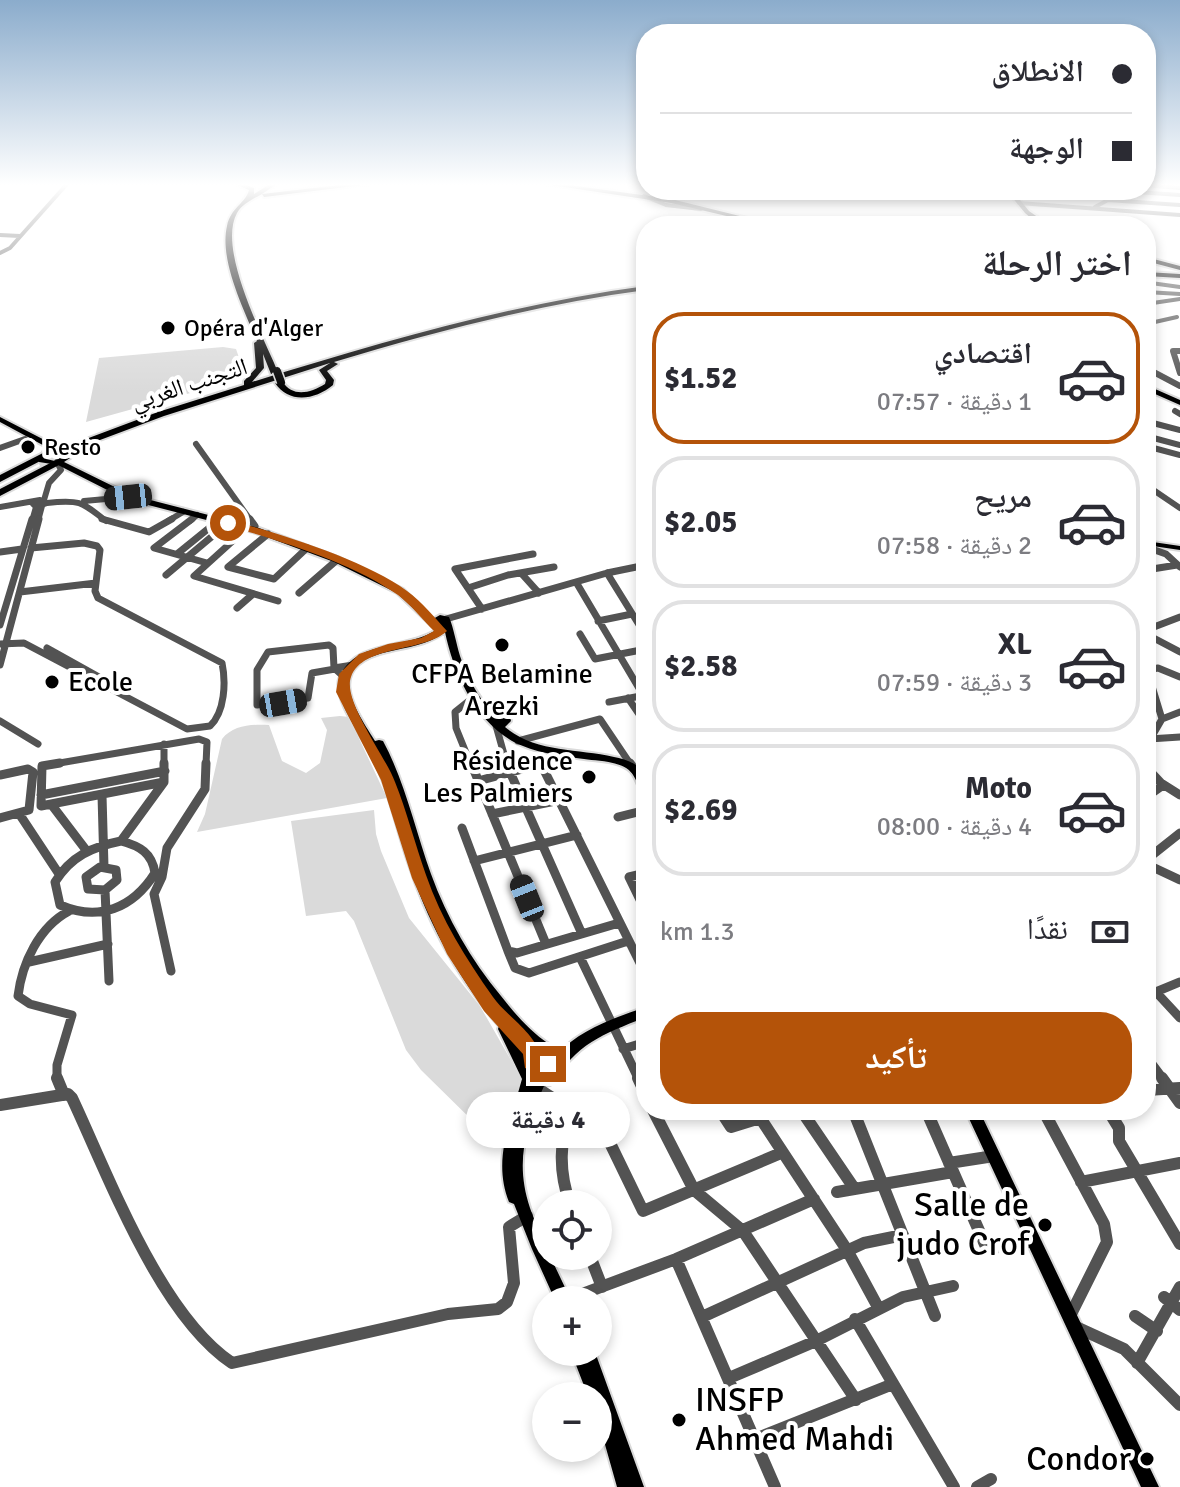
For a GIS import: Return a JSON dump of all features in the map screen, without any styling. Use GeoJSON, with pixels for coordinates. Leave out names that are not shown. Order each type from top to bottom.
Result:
{"type":"FeatureCollection","features":[{"type":"Feature","properties":{"kind":"highway"},"geometry":{"type":"LineString","coordinates":[[231,253],[233,267],[284,391],[291,394],[317,392],[330,382],[324,369],[363,354]]}},
{"type":"Feature","properties":{"kind":"highway"},"geometry":{"type":"LineString","coordinates":[[236,253],[277,378],[288,392],[301,394],[318,391],[328,381],[310,374],[277,378]]}},
{"type":"Feature","properties":{"kind":"highway"},"geometry":{"type":"LineString","coordinates":[[1156,261],[1180,268]]}},
{"type":"Feature","properties":{"kind":"highway"},"geometry":{"type":"LineString","coordinates":[[1156,275],[1180,276]]}},
{"type":"Feature","properties":{"kind":"highway","name":"التجنب الغربي"},"geometry":{"type":"LineString","coordinates":[[188,406],[461,322],[535,304],[636,289]]}},
{"type":"Feature","properties":{"kind":"highway","name":"التجنب الغربي"},"geometry":{"type":"LineString","coordinates":[[188,406],[526,309],[636,290]]}},
{"type":"Feature","properties":{"kind":"highway"},"geometry":{"type":"LineString","coordinates":[[203,400],[241,386],[256,376],[259,355],[255,324]]}},
{"type":"Feature","properties":{"kind":"highway"},"geometry":{"type":"LineString","coordinates":[[1156,389],[1179,406]]}},
{"type":"Feature","properties":{"kind":"highway"},"geometry":{"type":"LineString","coordinates":[[1156,393],[1179,406]]}},
{"type":"Feature","properties":{"kind":"highway"},"geometry":{"type":"LineString","coordinates":[[56,449],[74,446],[121,422],[188,406]]}},
{"type":"Feature","properties":{"kind":"highway"},"geometry":{"type":"LineString","coordinates":[[0,486],[34,476],[188,406]]}},
{"type":"Feature","properties":{"kind":"highway"},"geometry":{"type":"LineString","coordinates":[[0,486],[43,460]]}},
{"type":"Feature","properties":{"kind":"main road"},"geometry":{"type":"LineString","coordinates":[[0,422],[68,452],[60,464]]}},
{"type":"Feature","properties":{"kind":"main road"},"geometry":{"type":"LineString","coordinates":[[0,422],[25,439],[44,462],[60,464],[126,493],[251,527],[376,574],[404,589],[445,630],[475,696],[501,719],[516,739],[611,759],[636,773]]}},
{"type":"Feature","properties":{"kind":"main road"},"geometry":{"type":"LineString","coordinates":[[43,460],[56,449]]}},
{"type":"Feature","properties":{"kind":"main road"},"geometry":{"type":"LineString","coordinates":[[60,464],[128,497],[226,525],[251,527],[337,560],[400,591],[445,630]]}},
{"type":"Feature","properties":{"kind":"main road"},"geometry":{"type":"LineString","coordinates":[[1156,546],[1180,548]]}},
{"type":"Feature","properties":{"kind":"main road"},"geometry":{"type":"LineString","coordinates":[[445,630],[427,644],[393,649],[367,659],[351,675],[350,695],[374,733],[395,777],[428,879],[457,941],[480,980],[540,1056],[533,1104],[517,1141],[515,1161],[524,1217],[558,1286]]}},
{"type":"Feature","properties":{"kind":"main road"},"geometry":{"type":"LineString","coordinates":[[445,630],[425,641],[371,653],[337,672],[344,697],[367,733],[388,780],[429,901],[454,954],[490,1006],[535,1086]]}},
{"type":"Feature","properties":{"kind":"main road"},"geometry":{"type":"LineString","coordinates":[[490,1006],[540,1056]]}},
{"type":"Feature","properties":{"kind":"main road"},"geometry":{"type":"LineString","coordinates":[[551,1286],[507,1172],[507,1155],[535,1086],[585,1036],[636,1016]]}},
{"type":"Feature","properties":{"kind":"main road"},"geometry":{"type":"LineString","coordinates":[[540,1056],[572,1047]]}},
{"type":"Feature","properties":{"kind":"main road"},"geometry":{"type":"LineString","coordinates":[[533,1104],[540,1056]]}},
{"type":"Feature","properties":{"kind":"main road"},"geometry":{"type":"LineString","coordinates":[[977,1120],[1073,1317],[1150,1487]]}},
{"type":"Feature","properties":{"kind":"main road"},"geometry":{"type":"LineString","coordinates":[[592,1366],[635,1487]]}},
{"type":"Feature","properties":{"kind":"main road"},"geometry":{"type":"LineString","coordinates":[[612,1445],[626,1487]]}},
{"type":"Feature","properties":{"kind":"street"},"geometry":{"type":"LineString","coordinates":[[1156,291],[1180,293]]}},
{"type":"Feature","properties":{"kind":"street"},"geometry":{"type":"LineString","coordinates":[[1156,291],[1180,293]]}},
{"type":"Feature","properties":{"kind":"street"},"geometry":{"type":"LineString","coordinates":[[1156,322],[1177,317]]}},
{"type":"Feature","properties":{"kind":"street"},"geometry":{"type":"LineString","coordinates":[[1180,351],[1173,351],[1180,373]]}},
{"type":"Feature","properties":{"kind":"street"},"geometry":{"type":"LineString","coordinates":[[1156,373],[1180,386]]}},
{"type":"Feature","properties":{"kind":"street"},"geometry":{"type":"LineString","coordinates":[[1156,424],[1180,430]]}},
{"type":"Feature","properties":{"kind":"street"},"geometry":{"type":"LineString","coordinates":[[0,448],[25,439]]}},
{"type":"Feature","properties":{"kind":"street"},"geometry":{"type":"LineString","coordinates":[[1156,439],[1180,445]]}},
{"type":"Feature","properties":{"kind":"street"},"geometry":{"type":"LineString","coordinates":[[196,444],[251,527],[194,576],[278,601]]}},
{"type":"Feature","properties":{"kind":"street"},"geometry":{"type":"LineString","coordinates":[[1156,449],[1180,455]]}},
{"type":"Feature","properties":{"kind":"street"},"geometry":{"type":"LineString","coordinates":[[0,625],[7,593],[26,549],[39,503],[60,464]]}},
{"type":"Feature","properties":{"kind":"street"},"geometry":{"type":"LineString","coordinates":[[1156,494],[1180,510]]}},
{"type":"Feature","properties":{"kind":"street"},"geometry":{"type":"LineString","coordinates":[[2,506],[128,497]]}},
{"type":"Feature","properties":{"kind":"street"},"geometry":{"type":"LineString","coordinates":[[84,501],[99,511],[103,520],[145,532],[156,530],[183,512]]}},
{"type":"Feature","properties":{"kind":"street"},"geometry":{"type":"LineString","coordinates":[[207,563],[154,547],[194,517],[226,525]]}},
{"type":"Feature","properties":{"kind":"street"},"geometry":{"type":"LineString","coordinates":[[177,554],[214,524]]}},
{"type":"Feature","properties":{"kind":"street"},"geometry":{"type":"LineString","coordinates":[[166,575],[226,525]]}},
{"type":"Feature","properties":{"kind":"street"},"geometry":{"type":"LineString","coordinates":[[212,581],[268,534]]}},
{"type":"Feature","properties":{"kind":"street"},"geometry":{"type":"LineString","coordinates":[[0,552],[84,543],[97,546],[100,550],[96,583],[98,598],[215,658],[225,671],[218,716],[213,724],[198,729],[182,727],[24,643],[4,641]]}},
{"type":"Feature","properties":{"kind":"street"},"geometry":{"type":"LineString","coordinates":[[274,579],[307,548]]}},
{"type":"Feature","properties":{"kind":"street"},"geometry":{"type":"LineString","coordinates":[[0,665],[4,641],[20,592],[26,549]]}},
{"type":"Feature","properties":{"kind":"street"},"geometry":{"type":"LineString","coordinates":[[1156,550],[1179,564]]}},
{"type":"Feature","properties":{"kind":"street"},"geometry":{"type":"LineString","coordinates":[[482,609],[455,569],[533,554]]}},
{"type":"Feature","properties":{"kind":"street"},"geometry":{"type":"LineString","coordinates":[[299,593],[337,560]]}},
{"type":"Feature","properties":{"kind":"street"},"geometry":{"type":"LineString","coordinates":[[1156,568],[1179,564]]}},
{"type":"Feature","properties":{"kind":"street"},"geometry":{"type":"LineString","coordinates":[[228,567],[284,583]]}},
{"type":"Feature","properties":{"kind":"street"},"geometry":{"type":"LineString","coordinates":[[468,588],[554,567]]}},
{"type":"Feature","properties":{"kind":"street"},"geometry":{"type":"LineString","coordinates":[[445,630],[459,615],[636,567]]}},
{"type":"Feature","properties":{"kind":"street"},"geometry":{"type":"LineString","coordinates":[[521,573],[539,593]]}},
{"type":"Feature","properties":{"kind":"street"},"geometry":{"type":"LineString","coordinates":[[607,573],[636,620]]}},
{"type":"Feature","properties":{"kind":"street"},"geometry":{"type":"LineString","coordinates":[[576,582],[636,682]]}},
{"type":"Feature","properties":{"kind":"street"},"geometry":{"type":"LineString","coordinates":[[7,593],[96,583]]}},
{"type":"Feature","properties":{"kind":"street"},"geometry":{"type":"LineString","coordinates":[[237,608],[253,594]]}},
{"type":"Feature","properties":{"kind":"street"},"geometry":{"type":"LineString","coordinates":[[598,621],[632,614]]}},
{"type":"Feature","properties":{"kind":"street"},"geometry":{"type":"LineString","coordinates":[[1156,628],[1180,617]]}},
{"type":"Feature","properties":{"kind":"street"},"geometry":{"type":"LineString","coordinates":[[580,634],[593,658],[636,651]]}},
{"type":"Feature","properties":{"kind":"street"},"geometry":{"type":"LineString","coordinates":[[1156,637],[1179,650]]}},
{"type":"Feature","properties":{"kind":"street"},"geometry":{"type":"LineString","coordinates":[[329,645],[333,648],[337,672],[312,673],[308,698],[257,705],[257,670],[268,652],[329,645]]}},
{"type":"Feature","properties":{"kind":"street"},"geometry":{"type":"LineString","coordinates":[[1156,668],[1180,677]]}},
{"type":"Feature","properties":{"kind":"street"},"geometry":{"type":"LineString","coordinates":[[475,696],[455,712],[454,719],[546,944]]}},
{"type":"Feature","properties":{"kind":"street"},"geometry":{"type":"LineString","coordinates":[[609,702],[636,696]]}},
{"type":"Feature","properties":{"kind":"street"},"geometry":{"type":"LineString","coordinates":[[628,698],[636,710]]}},
{"type":"Feature","properties":{"kind":"street"},"geometry":{"type":"LineString","coordinates":[[1156,706],[1160,719]]}},
{"type":"Feature","properties":{"kind":"street"},"geometry":{"type":"LineString","coordinates":[[1156,726],[1160,719],[1180,712]]}},
{"type":"Feature","properties":{"kind":"street"},"geometry":{"type":"LineString","coordinates":[[1156,716],[1177,736]]}},
{"type":"Feature","properties":{"kind":"street"},"geometry":{"type":"LineString","coordinates":[[501,719],[494,731],[509,773],[582,934]]}},
{"type":"Feature","properties":{"kind":"street"},"geometry":{"type":"LineString","coordinates":[[516,739],[600,719],[634,769]]}},
{"type":"Feature","properties":{"kind":"street"},"geometry":{"type":"LineString","coordinates":[[0,721],[38,744]]}},
{"type":"Feature","properties":{"kind":"street"},"geometry":{"type":"LineString","coordinates":[[1156,738],[1177,736]]}},
{"type":"Feature","properties":{"kind":"street"},"geometry":{"type":"LineString","coordinates":[[164,782],[41,806],[42,766],[164,744],[203,739],[207,742],[205,789],[167,848],[162,877],[151,891],[107,913],[85,914],[69,911],[60,905],[55,882],[72,859],[103,844],[121,841],[139,846],[149,853],[155,873],[151,891],[171,971]]}},
{"type":"Feature","properties":{"kind":"street"},"geometry":{"type":"LineString","coordinates":[[121,841],[164,782],[164,744]]}},
{"type":"Feature","properties":{"kind":"street"},"geometry":{"type":"LineString","coordinates":[[478,781],[541,764],[636,956]]}},
{"type":"Feature","properties":{"kind":"street"},"geometry":{"type":"LineString","coordinates":[[0,775],[32,771],[30,809],[20,815],[0,818]]}},
{"type":"Feature","properties":{"kind":"street"},"geometry":{"type":"LineString","coordinates":[[41,795],[165,771]]}},
{"type":"Feature","properties":{"kind":"street"},"geometry":{"type":"LineString","coordinates":[[1156,778],[1180,795]]}},
{"type":"Feature","properties":{"kind":"street"},"geometry":{"type":"LineString","coordinates":[[1156,790],[1163,785]]}},
{"type":"Feature","properties":{"kind":"street"},"geometry":{"type":"LineString","coordinates":[[102,795],[104,867]]}},
{"type":"Feature","properties":{"kind":"street"},"geometry":{"type":"LineString","coordinates":[[492,814],[560,800]]}},
{"type":"Feature","properties":{"kind":"street"},"geometry":{"type":"LineString","coordinates":[[51,804],[86,850]]}},
{"type":"Feature","properties":{"kind":"street"},"geometry":{"type":"LineString","coordinates":[[618,817],[636,812]]}},
{"type":"Feature","properties":{"kind":"street"},"geometry":{"type":"LineString","coordinates":[[20,815],[59,874]]}},
{"type":"Feature","properties":{"kind":"street"},"geometry":{"type":"LineString","coordinates":[[462,828],[515,968],[524,973],[628,941]]}},
{"type":"Feature","properties":{"kind":"street"},"geometry":{"type":"LineString","coordinates":[[1156,853],[1180,833]]}},
{"type":"Feature","properties":{"kind":"street"},"geometry":{"type":"LineString","coordinates":[[474,861],[577,835]]}},
{"type":"Feature","properties":{"kind":"street"},"geometry":{"type":"LineString","coordinates":[[104,867],[114,868],[118,875],[115,883],[105,890],[91,890],[84,883],[90,872],[104,867]]}},
{"type":"Feature","properties":{"kind":"street"},"geometry":{"type":"LineString","coordinates":[[1156,867],[1180,880]]}},
{"type":"Feature","properties":{"kind":"street"},"geometry":{"type":"LineString","coordinates":[[636,875],[629,877],[636,891]]}},
{"type":"Feature","properties":{"kind":"street"},"geometry":{"type":"LineString","coordinates":[[105,890],[109,981]]}},
{"type":"Feature","properties":{"kind":"street"},"geometry":{"type":"LineString","coordinates":[[64,1095],[57,1086],[56,1061],[72,1015],[20,1000],[19,989],[48,924],[57,915],[69,911]]}},
{"type":"Feature","properties":{"kind":"street"},"geometry":{"type":"LineString","coordinates":[[508,951],[517,953],[619,923]]}},
{"type":"Feature","properties":{"kind":"street"},"geometry":{"type":"LineString","coordinates":[[29,962],[108,944]]}},
{"type":"Feature","properties":{"kind":"street"},"geometry":{"type":"LineString","coordinates":[[580,957],[636,1075]]}},
{"type":"Feature","properties":{"kind":"street"},"geometry":{"type":"LineString","coordinates":[[1156,992],[1180,982]]}},
{"type":"Feature","properties":{"kind":"street"},"geometry":{"type":"LineString","coordinates":[[1156,998],[1180,1018]]}},
{"type":"Feature","properties":{"kind":"street"},"geometry":{"type":"LineString","coordinates":[[623,1049],[636,1045]]}},
{"type":"Feature","properties":{"kind":"street"},"geometry":{"type":"LineString","coordinates":[[1156,1067],[1175,1088],[1180,1103]]}},
{"type":"Feature","properties":{"kind":"street"},"geometry":{"type":"LineString","coordinates":[[535,1086],[594,1125],[610,1143],[643,1211],[781,1153]]}},
{"type":"Feature","properties":{"kind":"street"},"geometry":{"type":"LineString","coordinates":[[0,1105],[64,1095],[72,1098],[171,1296],[214,1355],[232,1363],[448,1314],[498,1309],[507,1302],[514,1283],[509,1227],[524,1217]]}},
{"type":"Feature","properties":{"kind":"street"},"geometry":{"type":"LineString","coordinates":[[565,1190],[560,1178],[558,1151],[570,1108]]}},
{"type":"Feature","properties":{"kind":"street"},"geometry":{"type":"LineString","coordinates":[[658,1120],[694,1190],[743,1231],[856,1400]]}},
{"type":"Feature","properties":{"kind":"street"},"geometry":{"type":"LineString","coordinates":[[726,1120],[731,1127],[746,1120]]}},
{"type":"Feature","properties":{"kind":"street"},"geometry":{"type":"LineString","coordinates":[[762,1120],[847,1250],[879,1309]]}},
{"type":"Feature","properties":{"kind":"street"},"geometry":{"type":"LineString","coordinates":[[808,1120],[854,1188]]}},
{"type":"Feature","properties":{"kind":"street"},"geometry":{"type":"LineString","coordinates":[[856,1120],[935,1316]]}},
{"type":"Feature","properties":{"kind":"street"},"geometry":{"type":"LineString","coordinates":[[930,1120],[987,1249],[1034,1241]]}},
{"type":"Feature","properties":{"kind":"street"},"geometry":{"type":"LineString","coordinates":[[1048,1120],[1104,1224],[1107,1242],[1073,1317],[1124,1349],[1180,1405]]}},
{"type":"Feature","properties":{"kind":"street"},"geometry":{"type":"LineString","coordinates":[[1114,1120],[1119,1128],[1119,1141],[1180,1244]]}},
{"type":"Feature","properties":{"kind":"street"},"geometry":{"type":"LineString","coordinates":[[837,1192],[994,1156]]}},
{"type":"Feature","properties":{"kind":"street"},"geometry":{"type":"LineString","coordinates":[[1081,1182],[1180,1163]]}},
{"type":"Feature","properties":{"kind":"street"},"geometry":{"type":"LineString","coordinates":[[605,1286],[676,1259],[814,1199]]}},
{"type":"Feature","properties":{"kind":"street"},"geometry":{"type":"LineString","coordinates":[[702,1317],[847,1250],[903,1235]]}},
{"type":"Feature","properties":{"kind":"street"},"geometry":{"type":"LineString","coordinates":[[676,1259],[775,1487]]}},
{"type":"Feature","properties":{"kind":"street"},"geometry":{"type":"LineString","coordinates":[[729,1378],[816,1341],[903,1297],[953,1286]]}},
{"type":"Feature","properties":{"kind":"street"},"geometry":{"type":"LineString","coordinates":[[1137,1363],[1180,1287]]}},
{"type":"Feature","properties":{"kind":"street"},"geometry":{"type":"LineString","coordinates":[[1135,1316],[1157,1331]]}},
{"type":"Feature","properties":{"kind":"street"},"geometry":{"type":"LineString","coordinates":[[855,1319],[954,1487]]}},
{"type":"Feature","properties":{"kind":"street"},"geometry":{"type":"LineString","coordinates":[[755,1439],[893,1384]]}},
{"type":"Feature","properties":{"kind":"street"},"geometry":{"type":"LineString","coordinates":[[977,1487],[991,1479]]}},
{"type":"Feature","properties":{"kind":"shaded area"},"geometry":{"type":"Polygon","coordinates":[[[223,347],[236,349],[244,372],[237,380],[86,422],[99,358],[223,347]]]}},
{"type":"Feature","properties":{"kind":"shaded area"},"geometry":{"type":"Polygon","coordinates":[[[349,717],[387,798],[197,832],[205,814],[222,739],[226,734],[243,726],[269,725],[282,761],[306,773],[320,763],[327,730],[321,718],[349,717]]]}},
{"type":"Feature","properties":{"kind":"shaded area"},"geometry":{"type":"Polygon","coordinates":[[[374,810],[381,851],[409,918],[480,1006],[524,1083],[511,1117],[501,1129],[483,1131],[421,1070],[406,1050],[354,921],[346,911],[306,916],[291,821],[374,810]]]}},
{"type":"Feature","properties":{"kind":"tunnel"},"geometry":{"type":"LineString","coordinates":[[39,464],[73,447]]}},
{"type":"Feature","properties":{"kind":"place","name":"Opéra d'Alger"},"geometry":{"type":"Point","coordinates":[168,328]}},
{"type":"Feature","properties":{"kind":"place","name":"Resto"},"geometry":{"type":"Point","coordinates":[28,447]}},
{"type":"Feature","properties":{"kind":"place","name":"CFPA Belamine Arezki"},"geometry":{"type":"Point","coordinates":[502,645]}},
{"type":"Feature","properties":{"kind":"place","name":"Ecole"},"geometry":{"type":"Point","coordinates":[52,682]}},
{"type":"Feature","properties":{"kind":"place","name":"Résidence Les Palmiers"},"geometry":{"type":"Point","coordinates":[589,777]}},
{"type":"Feature","properties":{"kind":"place","name":"Salle de judo Crof"},"geometry":{"type":"Point","coordinates":[1045,1225]}},
{"type":"Feature","properties":{"kind":"place","name":"INSFP Ahmed Mahdi"},"geometry":{"type":"Point","coordinates":[679,1420]}},
{"type":"Feature","properties":{"kind":"place","name":"Condor"},"geometry":{"type":"Point","coordinates":[1147,1459]}},
{"type":"Feature","properties":{"kind":"route"},"geometry":{"type":"LineString","coordinates":[[228,523],[279,537],[381,580],[405,595],[441,631],[425,641],[392,646],[363,657],[345,674],[342,692],[367,733],[388,780],[419,878],[454,954],[490,1006],[531,1051],[531,1063],[539,1067],[548,1064]]}}]}
